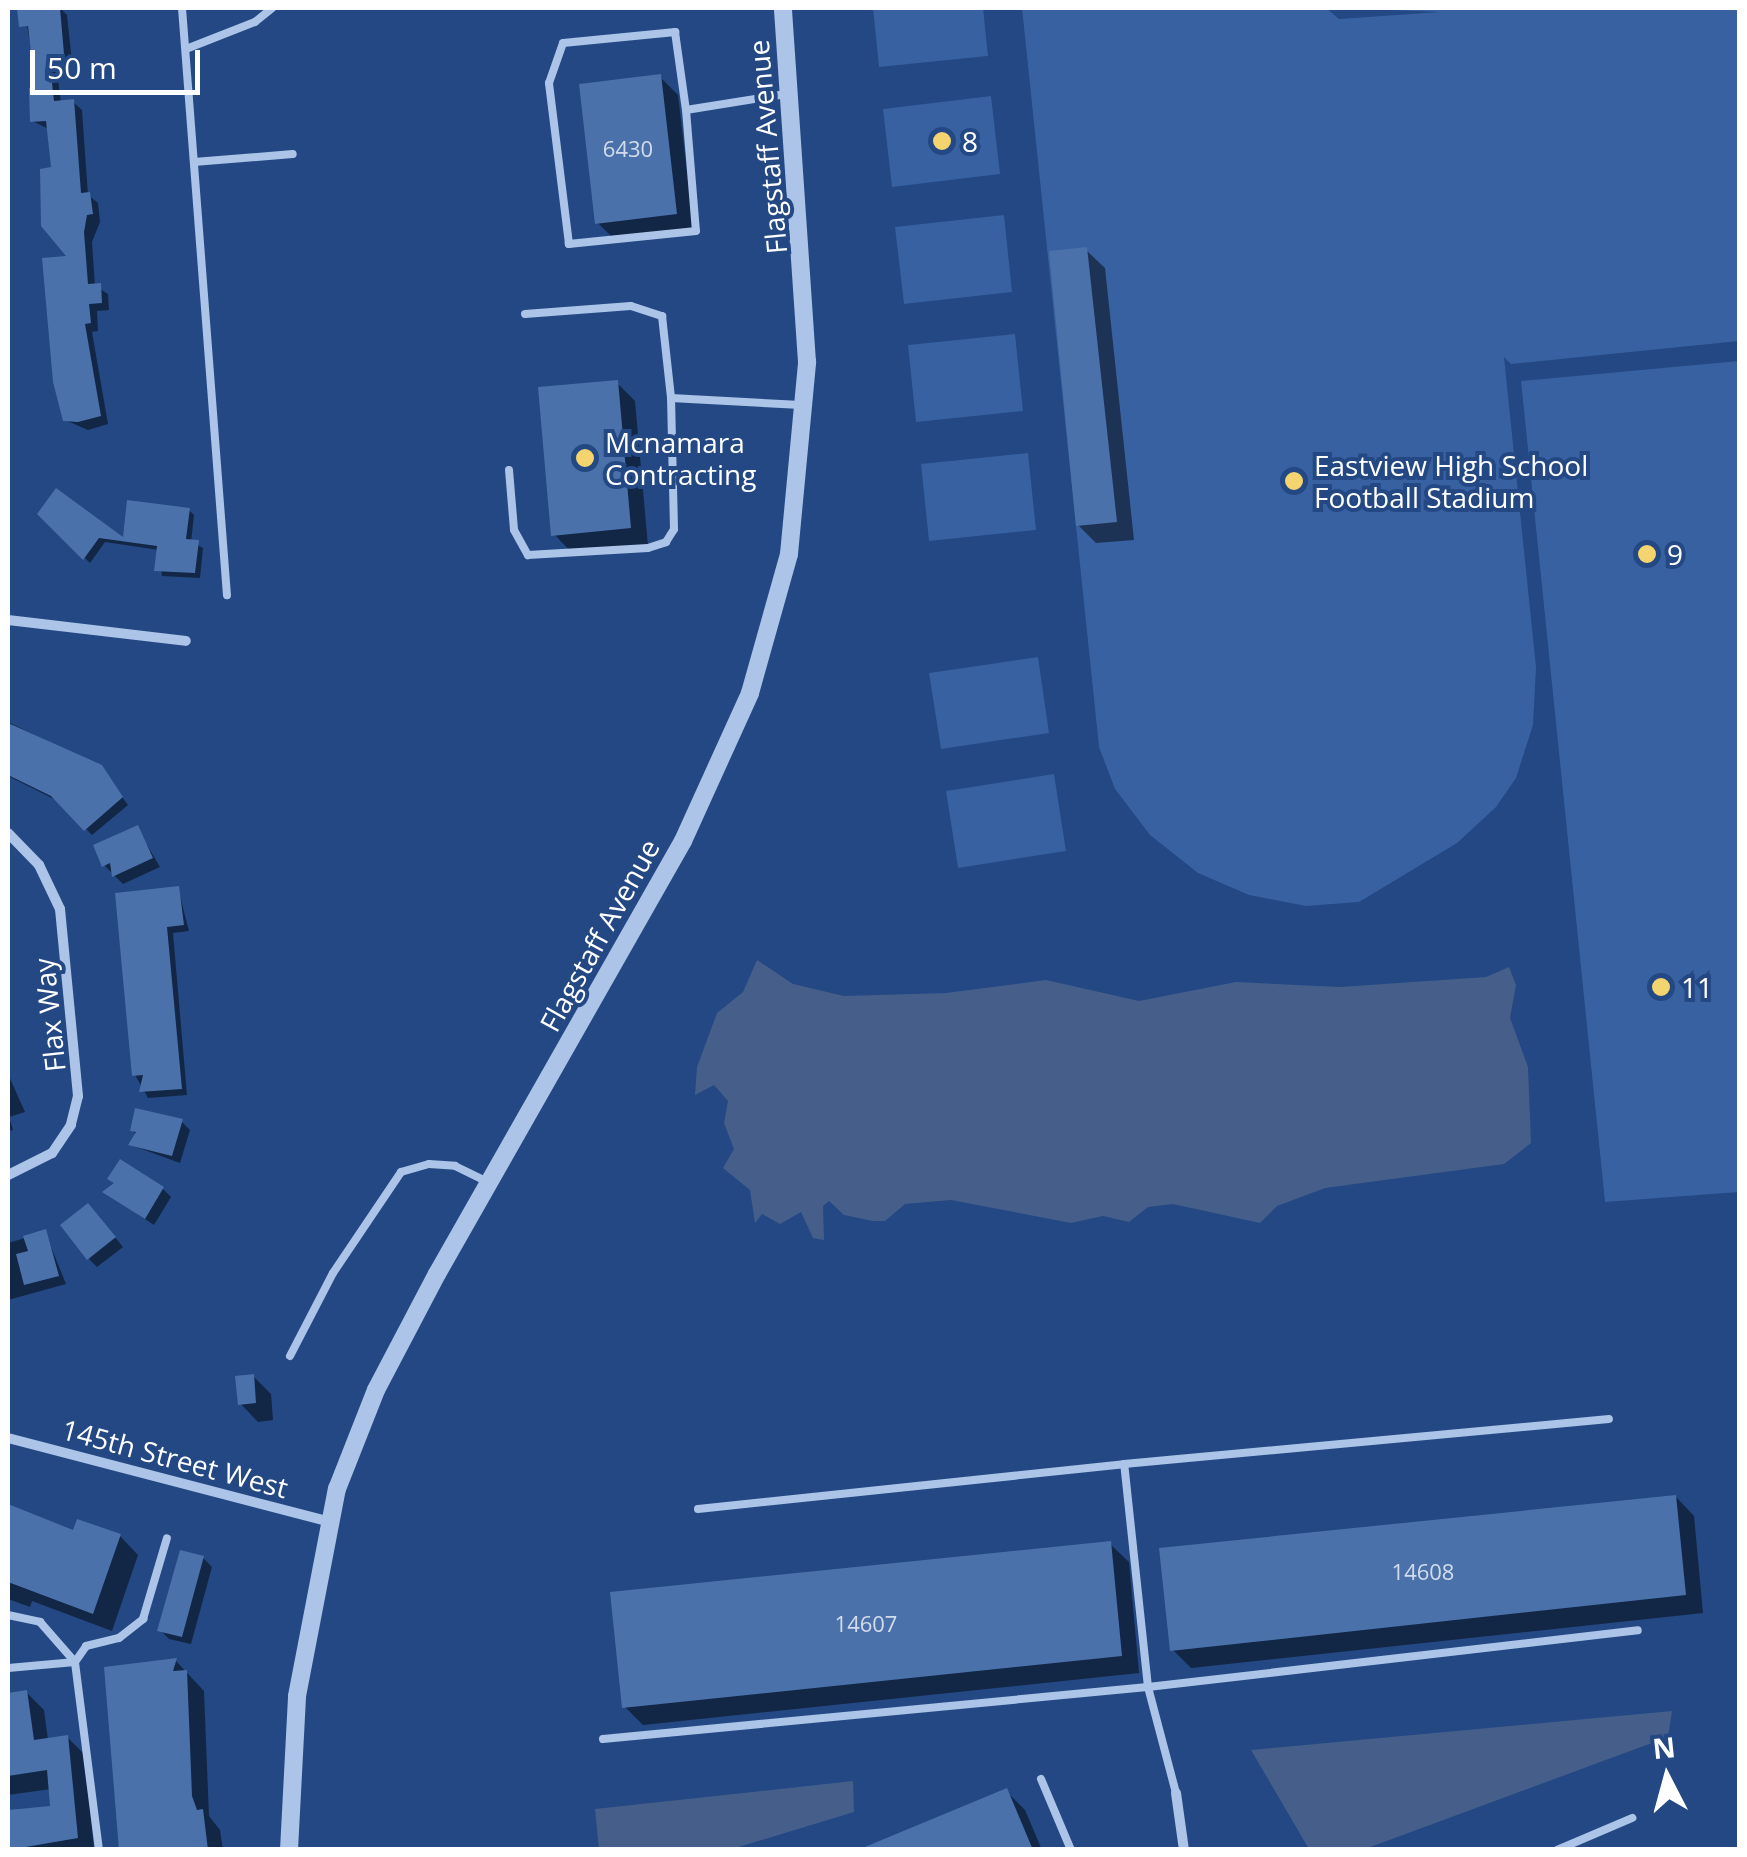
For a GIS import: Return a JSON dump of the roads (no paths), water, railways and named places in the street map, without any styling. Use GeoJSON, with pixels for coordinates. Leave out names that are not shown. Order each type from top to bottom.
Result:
{"type":"FeatureCollection","features":[{"type":"Feature","properties":{"kind":"street","name":"Flagstaff Avenue"},"geometry":{"type":"LineString","coordinates":[[290,1850],[297,1696],[330,1522],[376,1390],[683,840],[750,693],[788,554],[803,405],[804,259],[783,8]]}},
{"type":"Feature","properties":{"kind":"street"},"geometry":{"type":"LineString","coordinates":[[8,620],[186,641]]}},
{"type":"Feature","properties":{"kind":"street","name":"Flax Way"},"geometry":{"type":"LineString","coordinates":[[8,833],[40,866],[60,910],[78,1096],[71,1124],[52,1152],[8,1176]]}},
{"type":"Feature","properties":{"kind":"street","name":"145th Street West"},"geometry":{"type":"LineString","coordinates":[[8,1438],[330,1522]]}},
{"type":"Feature","properties":{"kind":"street"},"geometry":{"type":"LineString","coordinates":[[1176,1793],[1184,1850]]}},
{"type":"Feature","properties":{"kind":"lane"},"geometry":{"type":"LineString","coordinates":[[182,8],[228,596]]}},
{"type":"Feature","properties":{"kind":"lane"},"geometry":{"type":"LineString","coordinates":[[186,50],[255,22],[272,8]]}},
{"type":"Feature","properties":{"kind":"lane"},"geometry":{"type":"LineString","coordinates":[[675,32],[686,110],[696,231],[569,244],[548,83],[562,44],[675,32]]}},
{"type":"Feature","properties":{"kind":"lane"},"geometry":{"type":"LineString","coordinates":[[686,110],[790,94]]}},
{"type":"Feature","properties":{"kind":"lane"},"geometry":{"type":"LineString","coordinates":[[194,162],[293,154]]}},
{"type":"Feature","properties":{"kind":"lane"},"geometry":{"type":"LineString","coordinates":[[509,470],[514,530],[528,556],[666,542],[674,529],[671,398],[662,316],[631,306],[525,314]]}},
{"type":"Feature","properties":{"kind":"lane"},"geometry":{"type":"LineString","coordinates":[[671,398],[803,405]]}},
{"type":"Feature","properties":{"kind":"lane"},"geometry":{"type":"LineString","coordinates":[[290,1356],[333,1272],[401,1172],[429,1164],[455,1166],[490,1183]]}},
{"type":"Feature","properties":{"kind":"lane"},"geometry":{"type":"LineString","coordinates":[[698,1509],[1609,1419]]}},
{"type":"Feature","properties":{"kind":"lane"},"geometry":{"type":"LineString","coordinates":[[1124,1464],[1148,1688],[1176,1793]]}},
{"type":"Feature","properties":{"kind":"lane"},"geometry":{"type":"LineString","coordinates":[[75,1662],[86,1646],[119,1638],[143,1619],[167,1538]]}},
{"type":"Feature","properties":{"kind":"lane"},"geometry":{"type":"LineString","coordinates":[[8,1615],[40,1622],[75,1662],[99,1850]]}},
{"type":"Feature","properties":{"kind":"lane"},"geometry":{"type":"LineString","coordinates":[[603,1739],[1148,1688],[1638,1630]]}},
{"type":"Feature","properties":{"kind":"lane"},"geometry":{"type":"LineString","coordinates":[[8,1668],[75,1662]]}},
{"type":"Feature","properties":{"kind":"lane"},"geometry":{"type":"LineString","coordinates":[[1041,1779],[1071,1850]]}},
{"type":"Feature","properties":{"kind":"lane"},"geometry":{"type":"LineString","coordinates":[[1557,1850],[1632,1818]]}},
{"type":"Feature","properties":{"kind":"place","name":"8"},"geometry":{"type":"Point","coordinates":[942,141]}},
{"type":"Feature","properties":{"kind":"place","name":"Mcnamara Contracting"},"geometry":{"type":"Point","coordinates":[585,458]}},
{"type":"Feature","properties":{"kind":"place","name":"Eastview High School Football Stadium"},"geometry":{"type":"Point","coordinates":[1294,481]}},
{"type":"Feature","properties":{"kind":"place","name":"9"},"geometry":{"type":"Point","coordinates":[1647,554]}},
{"type":"Feature","properties":{"kind":"place","name":"11"},"geometry":{"type":"Point","coordinates":[1661,987]}}]}
